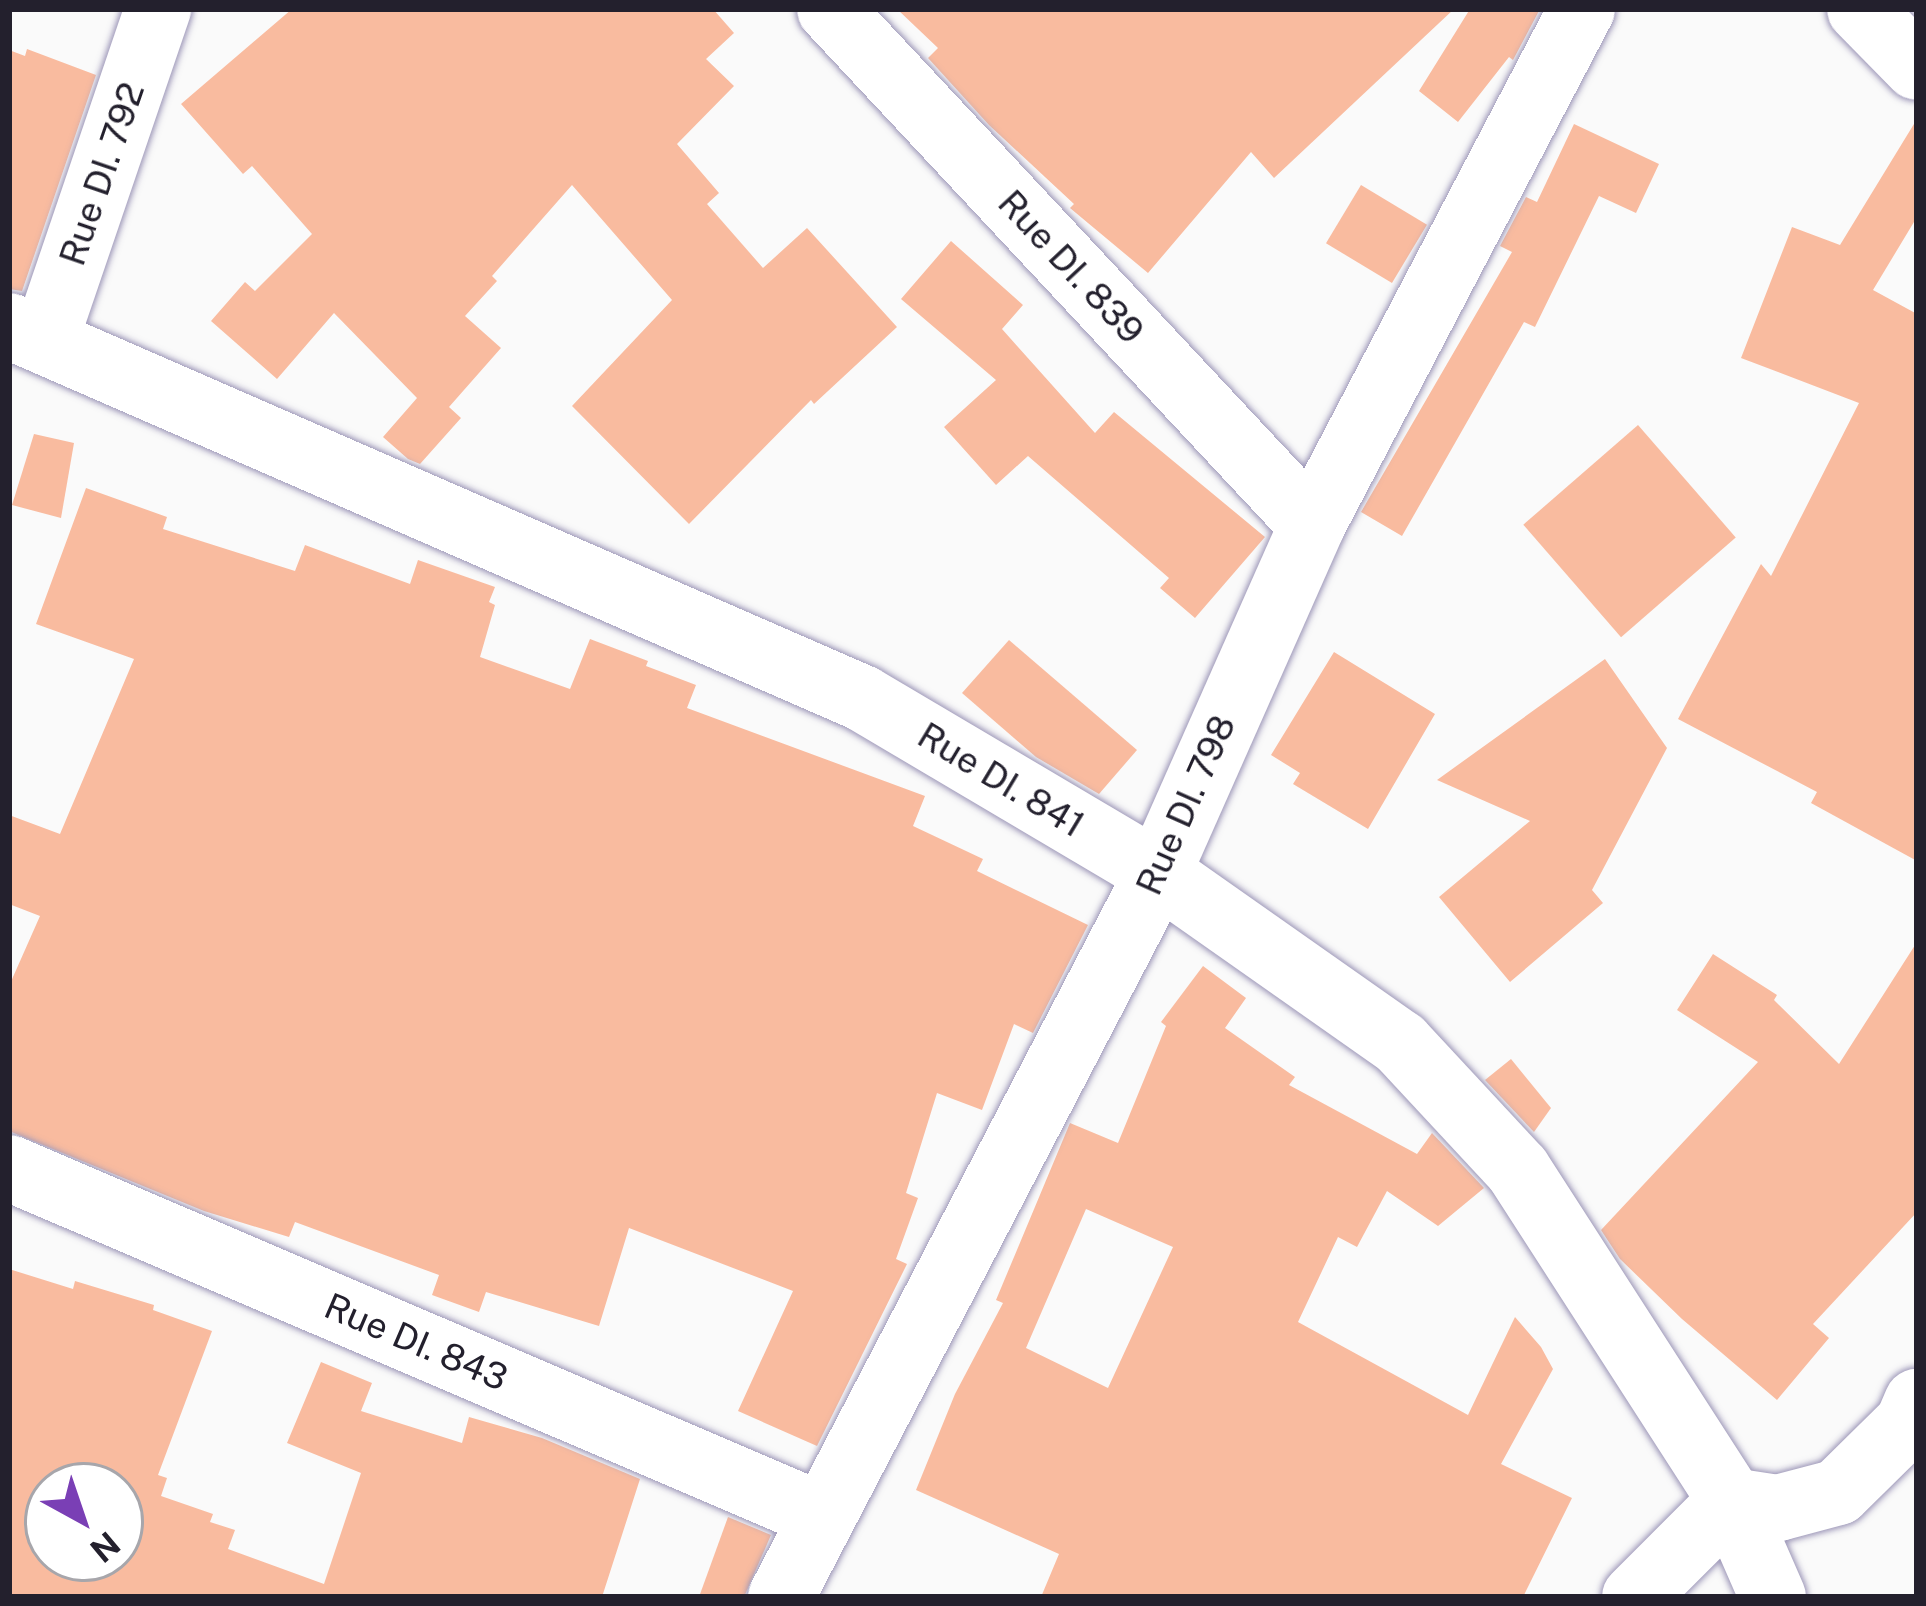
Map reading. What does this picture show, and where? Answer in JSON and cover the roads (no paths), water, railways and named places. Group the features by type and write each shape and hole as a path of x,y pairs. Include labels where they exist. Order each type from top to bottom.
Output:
{"street":[{"name":"Rue DI. 792","path":"27,332 158,9"},
{"name":"Rue DI. 839","path":"830,9 1312,525"},
{"name":"Rue DI. 798","path":"781,1597 1158,873 1312,525 1582,9"},
{"path":"1860,9 1917,67"},
{"name":"Rue DI. 841","path":"27,332 862,698 1158,873 1400,1043 1518,1170 1755,1504 1773,1597"},
{"name":"Rue DI. 843","path":"9,1168 822,1516"},
{"path":"1635,1597 1755,1504 1838,1492 1907,1423 1917,1402"}]}
